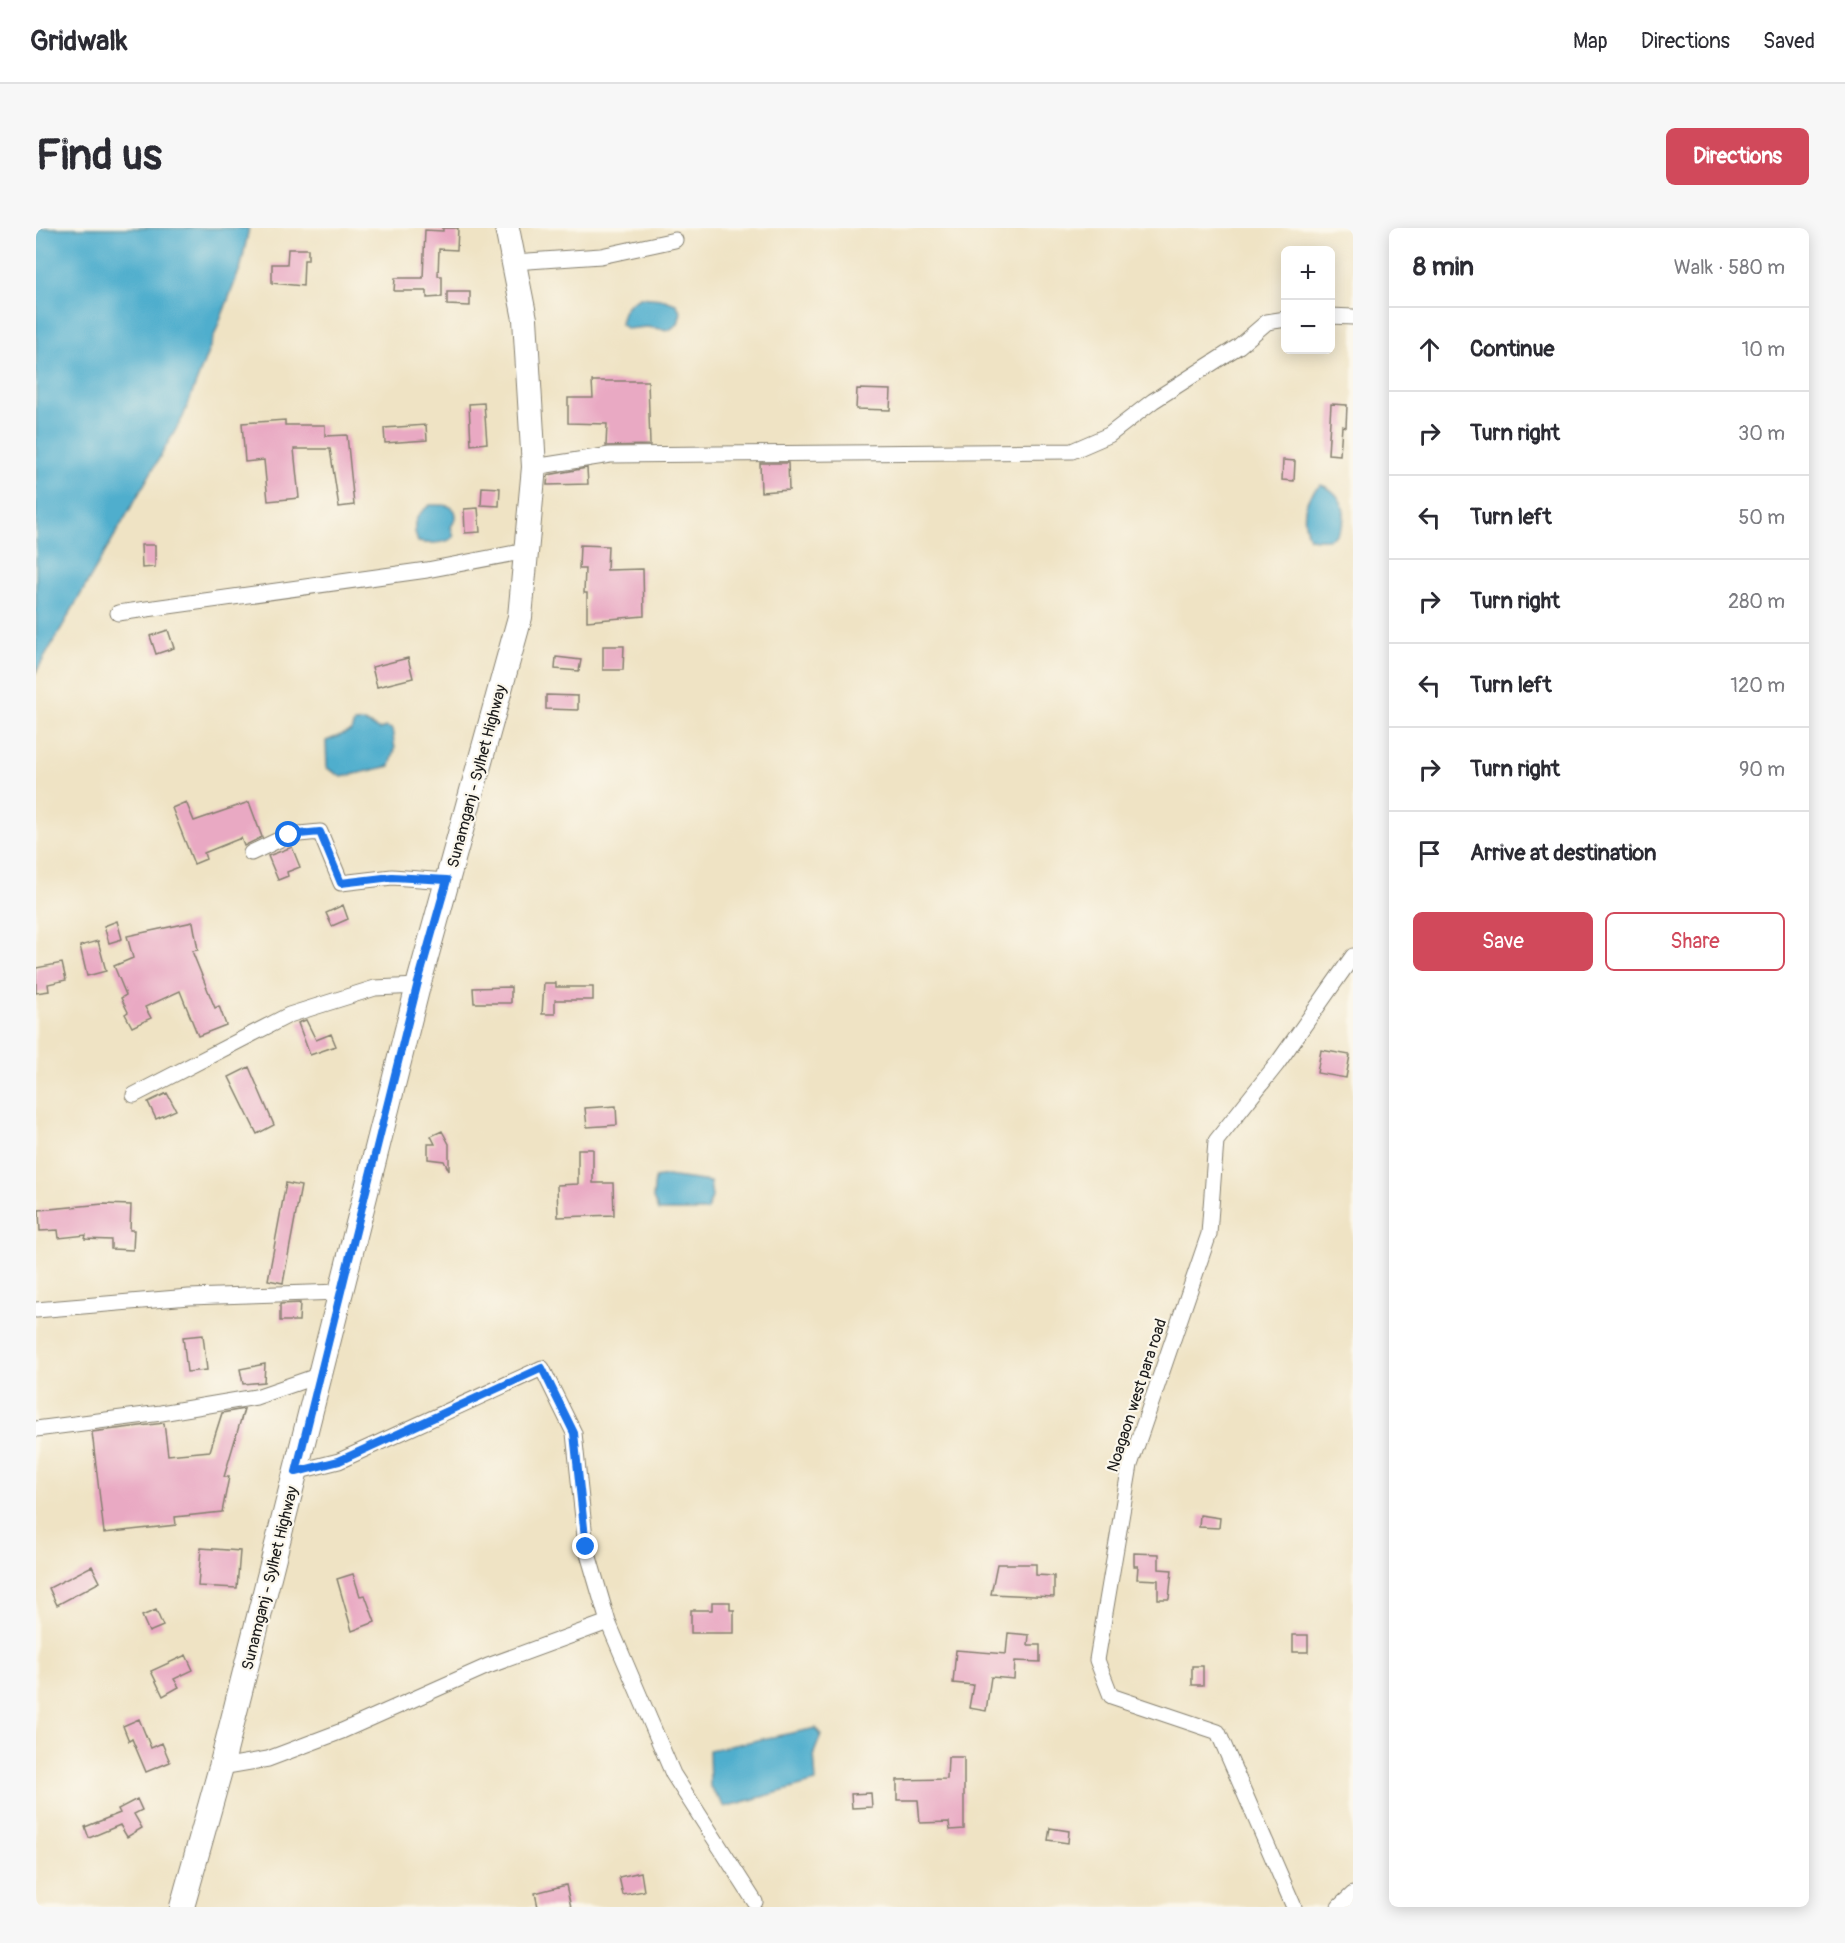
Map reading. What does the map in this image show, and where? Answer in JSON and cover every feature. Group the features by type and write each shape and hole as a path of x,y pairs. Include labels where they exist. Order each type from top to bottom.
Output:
{"main road":[{"name":"Sunamganj - Sylhet Highway","path":"182,1907 296,1472 417,986 520,617 534,467 525,319 507,228"}],"street":[{"path":"514,262 601,256 675,240"},
{"path":"1335,316 1353,317"},
{"path":"534,467 610,455 1072,450 1109,435 1153,401 1239,346 1267,322 1281,320"},
{"path":"118,613 427,570 526,551"},
{"path":"251,853 289,835 320,832 341,883 392,877 447,880"},
{"name":"Noagaon west para road","path":"1294,1907 1218,1732 1111,1696 1097,1660 1130,1465 1209,1234 1216,1141 1277,1064 1353,956"},
{"path":"134,1095 289,1015 375,988 417,986"},
{"path":"36,1310 211,1295 341,1292"},
{"path":"296,1472 339,1461 542,1368 574,1433 586,1547 608,1622 673,1774 752,1905"},
{"path":"36,1429 161,1413 256,1397 320,1375"},
{"path":"220,1767 268,1759 342,1731 488,1666 608,1622"},
{"path":"1339,1907 1353,1894"}],"water":[{"path":"36,228 249,228 241,266 183,417 36,672"},
{"path":"640,297 662,299 676,304 681,312 678,324 669,330 646,327 627,329 621,324 624,311 628,305"},
{"path":"1321,485 1335,494 1340,501 1343,508 1343,524 1331,538 1309,538 1305,523 1305,508 1310,496"},
{"path":"430,505 448,506 454,510 456,518 451,527 454,537 441,542 418,542 415,530 416,521 421,512"},
{"path":"364,722 380,730 385,727 392,729 395,749 390,766 342,777 327,768 326,741 351,731 354,723"},
{"path":"667,1176 710,1182 712,1197 707,1211 658,1211 653,1198 655,1178"},
{"path":"816,1728 821,1735 814,1753 816,1782 725,1807 710,1787 709,1750"}],"building":[{"path":"443,228 458,228 457,250 439,249 438,276 442,276 442,297 427,298 427,291 394,291 395,278 423,278 425,230 443,231"},
{"path":"288,249 308,249 308,260 304,260 303,286 272,283 272,264 287,264"},
{"path":"447,292 470,292 470,306 447,305"},
{"path":"592,381 648,381 650,445 606,446 607,424 568,423 568,398 593,398"},
{"path":"857,389 891,390 890,410 856,409"},
{"path":"484,403 487,443 471,445 469,404"},
{"path":"1331,404 1347,405 1346,427 1342,426 1340,455 1328,454"},
{"path":"285,420 285,425 325,425 325,436 347,435 354,505 339,507 330,449 294,449 299,498 268,501 264,460 245,462 242,423"},
{"path":"426,425 427,440 385,443 384,428"},
{"path":"1283,460 1295,461 1294,481 1282,480"},
{"path":"760,463 788,463 789,490 761,492"},
{"path":"587,468 588,484 547,485 548,475"},
{"path":"482,487 500,488 499,506 481,505"},
{"path":"478,508 480,532 465,533 464,509"},
{"path":"141,545 155,545 155,567 142,568"},
{"path":"580,545 608,546 607,570 643,569 644,616 587,621 587,593 584,593 585,569 579,569"},
{"path":"168,630 174,648 156,654 150,636"},
{"path":"603,646 624,646 623,670 603,670"},
{"path":"556,657 581,660 579,671 555,669"},
{"path":"408,658 413,678 377,687 372,667"},
{"path":"546,695 578,696 578,710 546,709"},
{"path":"186,802 194,821 249,802 262,837 244,846 241,838 204,853 206,859 194,864 172,808"},
{"path":"292,847 300,867 287,872 288,876 278,880 268,856"},
{"path":"343,905 348,919 332,926 326,913"},
{"path":"117,921 122,939 109,943 104,926"},
{"path":"193,922 198,950 192,951 215,1008 219,1006 226,1025 198,1036 180,991 145,1007 151,1018 132,1027 125,1014 128,1012 121,998 126,995 114,966 133,958 127,936"},
{"path":"98,941 106,971 87,976 80,946"},
{"path":"62,963 66,980 48,984 49,991 36,993 36,968"},
{"path":"544,983 556,983 556,987 593,987 593,1000 555,1000 555,1014 542,1014"},
{"path":"511,987 511,1003 474,1003 473,988"},
{"path":"306,1020 316,1040 331,1034 336,1046 310,1055 298,1023"},
{"path":"1321,1050 1350,1055 1346,1078 1317,1073"},
{"path":"249,1067 274,1125 257,1134 229,1077"},
{"path":"167,1093 176,1110 156,1119 148,1102"},
{"path":"616,1106 617,1125 587,1127 585,1108"},
{"path":"442,1131 449,1144 449,1171 444,1161 428,1159 428,1144 435,1144 431,1136"},
{"path":"578,1149 593,1149 593,1183 613,1183 614,1215 558,1217 557,1185 578,1184"},
{"path":"286,1183 301,1186 283,1283 268,1280"},
{"path":"103,1204 131,1205 130,1230 134,1230 133,1250 111,1249 111,1240 85,1239 86,1235 59,1238 58,1230 40,1231 39,1210"},
{"path":"300,1303 299,1321 280,1321 280,1304"},
{"path":"203,1335 207,1370 187,1372 183,1337"},
{"path":"265,1364 264,1382 243,1384 240,1369"},
{"path":"244,1409 224,1477 229,1477 222,1512 175,1517 176,1525 104,1533 92,1432 164,1423 168,1455 210,1451 222,1413"},
{"path":"1200,1515 1220,1518 1219,1528 1199,1527"},
{"path":"201,1548 240,1551 237,1588 198,1586"},
{"path":"1134,1553 1159,1554 1159,1569 1172,1570 1169,1599 1158,1599 1158,1580 1137,1579 1138,1566 1134,1566"},
{"path":"997,1564 1036,1564 1036,1575 1054,1576 1054,1597 991,1594"},
{"path":"92,1566 100,1582 57,1605 49,1588"},
{"path":"353,1574 360,1596 365,1595 375,1622 352,1631 337,1579"},
{"path":"712,1602 730,1602 730,1610 734,1610 734,1633 691,1633 691,1610 712,1610"},
{"path":"156,1610 163,1626 149,1632 142,1616"},
{"path":"1008,1633 1029,1635 1028,1645 1040,1645 1040,1662 1015,1661 1014,1679 991,1677 986,1711 969,1708 973,1685 953,1683 956,1650 1006,1654"},
{"path":"1293,1635 1308,1635 1308,1652 1293,1652"},
{"path":"186,1655 193,1670 174,1679 179,1687 163,1696 151,1671"},
{"path":"1192,1666 1203,1666 1203,1685 1192,1685"},
{"path":"139,1719 151,1748 162,1743 170,1762 146,1772 132,1739 129,1741 123,1726"},
{"path":"948,1757 964,1757 964,1829 950,1830 949,1822 920,1823 918,1800 897,1800 897,1780 947,1779"},
{"path":"871,1793 872,1807 852,1808 851,1794"},
{"path":"137,1799 142,1810 134,1814 142,1828 127,1837 120,1825 89,1838 85,1827 120,1813 118,1809"},
{"path":"1050,1828 1069,1831 1068,1843 1048,1840"},
{"path":"641,1872 644,1891 623,1895 619,1877"},
{"path":"566,1885 571,1907 538,1907 535,1893"}],"route":[{"path":"289,835 320,832 341,883 392,877 447,880 417,986 296,1472 339,1461 542,1368 574,1433 586,1547"}]}
